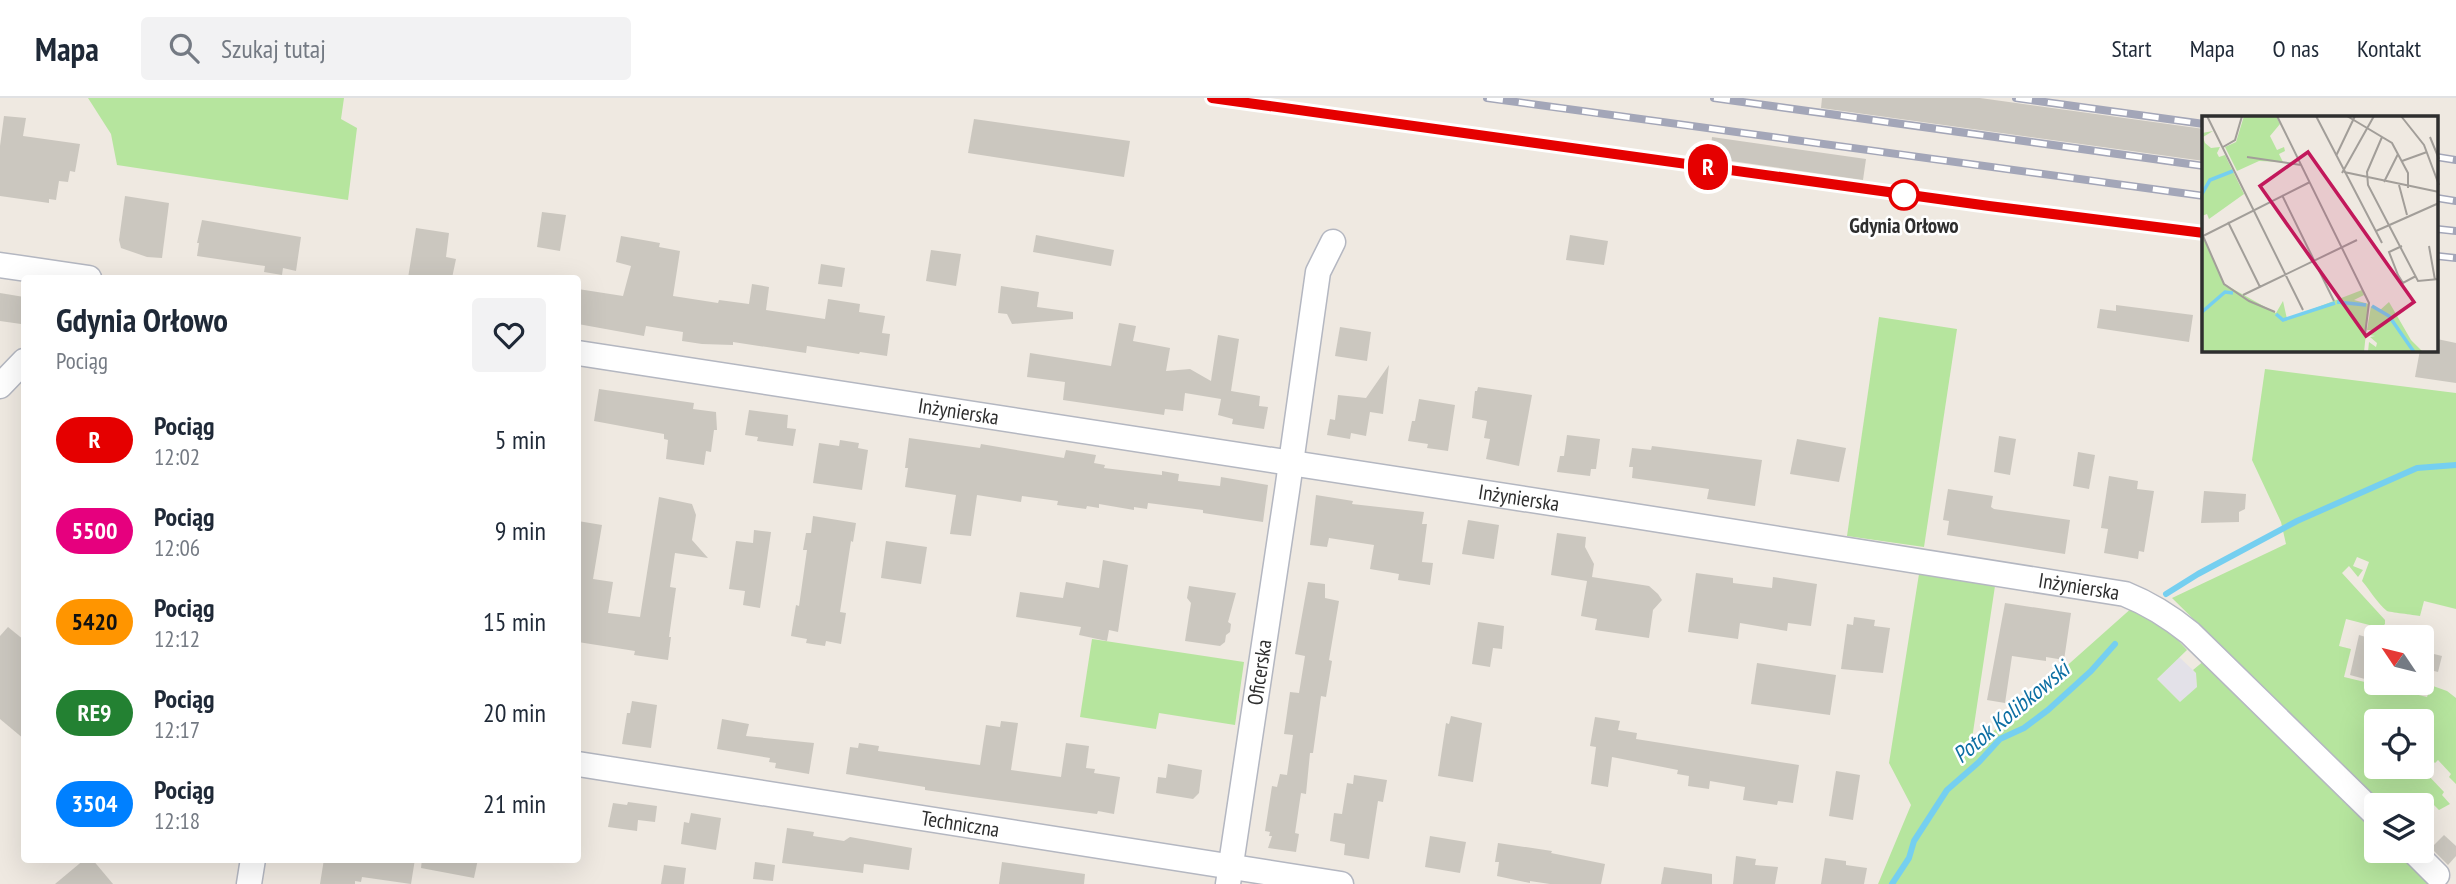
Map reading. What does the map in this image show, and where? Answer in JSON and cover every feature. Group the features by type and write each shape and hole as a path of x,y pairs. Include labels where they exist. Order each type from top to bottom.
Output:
{"street":[{"name":"Oficerska","path":"1230,876 1318,272 1333,242"},
{"path":"0,265 68,275"},
{"name":"Inżynierska","path":"581,353 2125,594 2157,608 2190,633 2364,804"},
{"path":"0,386 21,364"},
{"name":"Techniczna","path":"581,765 1230,876 1341,884"},
{"path":"249,884 252,863"},
{"path":"2425,863 2437,875"}],"shaded area":[{"path":"2179,657 2196,673 2197,687 2181,703 2157,679"}],"green space":[{"path":"88,98 344,98 341,119 357,128 348,200 117,165 111,134"},
{"path":"1879,317 1957,329 1924,547 1847,536"},
{"path":"2265,369 2456,393 2456,609 2424,601 2420,616 2387,611 2362,581 2369,562 2357,557 2353,566 2363,570 2358,577 2349,566 2342,573 2385,620 2385,624 2369,625 2346,619 2339,646 2351,649 2344,677 2364,682 2364,695 2427,697 2434,695 2434,686 2456,698 2456,784 2438,760 2434,762 2434,709 2364,709 2364,779 2432,779 2444,792 2442,795 2450,804 2439,810 2434,805 2434,793 2370,793 2172,598 2286,544 2281,522 2252,460"},
{"path":"1919,574 1995,586 1970,752 2134,606 2162,623 2187,650 2157,679 2180,702 2197,687 2196,673 2193,670 2205,660 2364,816 2364,863 2411,863 2431,884 1878,884 1911,805 1889,763"},
{"path":"1092,639 1244,662 1235,725 1159,713 1156,729 1080,717"}],"building":[{"path":"1822,98 1980,98 2202,129 2202,161 1821,108"},
{"path":"4,116 26,118 23,136 80,144 75,172 70,171 68,182 59,181 56,200 49,199 49,203 0,196 0,146"},
{"path":"974,119 1130,141 1124,177 968,153"},
{"path":"1712,137 1866,159 1863,180 1710,158"},
{"path":"125,196 169,203 162,258 147,257 121,248 119,240"},
{"path":"542,212 566,215 560,251 537,247"},
{"path":"202,220 301,237 296,271 283,268 282,275 264,272 265,266 197,256"},
{"path":"416,228 449,233 446,257 456,259 453,275 408,275"},
{"path":"1036,235 1114,250 1111,266 1033,252"},
{"path":"1570,235 1608,241 1604,265 1566,260"},
{"path":"621,236 660,243 659,247 680,251 673,296 718,303 719,300 749,304 752,284 769,287 766,310 825,319 828,299 860,304 859,312 885,316 882,333 890,334 887,356 807,346 806,353 733,342 733,345 702,344 682,341 683,332 646,326 644,336 581,325 581,289 623,296 631,266 616,262"},
{"path":"931,250 961,254 956,286 926,281"},
{"path":"821,264 845,268 842,287 818,284"},
{"path":"1001,286 1039,292 1037,307 1073,312 1073,319 1012,324 1007,314 998,313"},
{"path":"0,293 21,296 21,324 0,321"},
{"path":"2116,305 2193,315 2189,342 2097,328 2100,309 2116,311"},
{"path":"1119,323 1136,326 1133,341 1170,348 1166,371 1190,369 1211,381 1218,335 1239,339 1231,391 1260,396 1259,406 1268,407 1264,429 1232,424 1233,419 1218,415 1221,399 1185,393 1183,411 1165,409 1164,415 1063,400 1065,382 1027,377 1030,353 1111,366"},
{"path":"1340,327 1371,332 1367,361 1335,356"},
{"path":"2438,339 2456,343 2456,383 2415,377 2420,352 2438,352"},
{"path":"1389,365 1383,414 1370,412 1366,436 1351,433 1350,439 1327,435 1330,419 1335,420 1338,395 1366,398"},
{"path":"1478,387 1532,395 1519,466 1486,459 1490,439 1484,438 1487,421 1472,418 1475,391"},
{"path":"599,389 694,403 693,409 716,412 717,430 714,430 711,452 706,451 704,465 666,459 668,440 664,439 664,434 594,421"},
{"path":"1419,399 1455,405 1448,451 1427,448 1428,444 1408,441"},
{"path":"749,410 788,415 787,428 796,429 793,446 757,441 758,437 745,435"},
{"path":"1567,435 1600,439 1596,469 1591,469 1590,476 1557,472 1560,456 1564,456"},
{"path":"1999,436 2016,439 2010,475 1994,472"},
{"path":"909,438 980,448 981,444 1064,458 1066,450 1096,455 1094,463 1105,465 1104,468 1162,475 1162,471 1179,474 1178,481 1220,486 1221,477 1268,485 1263,522 1148,503 1147,509 1134,507 1134,510 1099,504 1099,508 1087,506 1086,509 1057,505 1058,501 1022,496 1021,502 977,495 971,536 950,534 956,495 905,487"},
{"path":"1797,439 1846,448 1839,482 1790,474"},
{"path":"840,440 859,443 858,448 868,450 862,490 813,483 819,443 839,446"},
{"path":"1652,446 1762,460 1755,506 1707,499 1709,489 1632,478 1633,467 1629,467 1632,448 1651,450"},
{"path":"2078,452 2095,455 2089,489 2073,486"},
{"path":"2109,476 2138,481 2137,489 2154,491 2144,552 2139,551 2138,559 2104,553 2108,529 2101,528"},
{"path":"1948,489 1993,496 1991,507 1994,509 2070,520 2065,554 1947,535 1949,521 1943,520"},
{"path":"2204,491 2246,494 2245,509 2239,512 2239,522 2201,523"},
{"path":"1316,495 1353,501 1352,504 1424,512 1422,524 1427,524 1422,562 1433,563 1430,585 1398,580 1399,574 1370,569 1374,545 1329,538 1327,547 1310,545"},
{"path":"659,497 692,504 696,515 692,540 708,558 675,553 670,587 676,588 668,660 634,655 635,651 581,642 581,522 602,525 593,579 613,582 608,613 640,617"},
{"path":"813,516 856,523 840,612 846,613 841,644 826,641 825,646 806,643 807,639 791,636 796,605 799,606 807,550 803,550 806,533 811,533"},
{"path":"1468,520 1499,525 1494,559 1462,554"},
{"path":"754,530 771,532 760,608 743,605 745,591 729,589 736,541 753,543"},
{"path":"1557,533 1586,537 1585,547 1594,564 1592,577 1649,586 1658,594 1662,600 1653,610 1649,638 1595,630 1597,619 1581,616 1587,581 1551,575"},
{"path":"886,541 927,547 921,584 881,578"},
{"path":"1103,560 1128,565 1118,632 1109,630 1107,641 1079,635 1081,627 1016,617 1020,592 1063,598 1066,582 1099,588"},
{"path":"1696,573 1733,578 1733,583 1772,588 1773,577 1817,584 1811,626 1788,623 1787,631 1740,623 1738,639 1688,632"},
{"path":"1308,582 1325,584 1325,598 1339,601 1326,697 1321,696 1313,753 1310,753 1306,794 1301,793 1295,833 1299,834 1296,852 1268,848 1272,836 1265,831 1272,786 1277,787 1280,774 1287,775 1293,735 1284,734 1290,692 1299,693 1305,656 1295,654"},
{"path":"1189,586 1236,593 1228,622 1231,624 1230,632 1220,646 1185,641 1191,603 1187,598"},
{"path":"2005,603 2071,613 2064,660 2046,657 2046,661 2012,656 2005,703 1987,700"},
{"path":"1854,617 1875,620 1874,626 1890,628 1883,673 1841,669 1847,624 1853,625"},
{"path":"1478,622 1504,626 1502,649 1493,648 1490,667 1472,664"},
{"path":"8,627 21,638 21,736 0,719 0,636"},
{"path":"2359,635 2364,636 2364,679 2350,675"},
{"path":"2434,654 2442,656 2438,672 2434,671"},
{"path":"1757,663 1836,675 1830,715 1751,704"},
{"path":"632,701 657,705 651,748 622,744 627,713 630,713"},
{"path":"1451,716 1482,723 1473,782 1438,776 1446,723 1449,724"},
{"path":"1595,717 1620,721 1618,730 1637,733 1636,739 1799,765 1793,803 1778,801 1777,805 1743,800 1745,787 1710,781 1709,789 1688,786 1689,776 1677,774 1678,770 1612,757 1608,787 1591,784 1596,747 1590,746"},
{"path":"722,719 749,724 746,736 814,743 809,774 775,768 776,763 769,762 770,758 717,749"},
{"path":"1001,721 1018,723 1011,770 1061,777 1066,743 1089,746 1086,768 1095,769 1094,773 1120,777 1114,814 1098,811 1097,814 925,790 925,787 846,774 850,747 858,748 859,743 879,746 878,751 980,765 986,725 1000,727"},
{"path":"1168,764 1202,770 1199,793 1193,799 1156,793 1158,777 1166,778"},
{"path":"1836,771 1860,775 1853,820 1829,816"},
{"path":"1354,775 1387,780 1383,802 1378,801 1369,859 1344,855 1345,844 1330,841 1334,813 1342,814 1347,783 1353,784"},
{"path":"628,802 657,806 655,822 638,820 637,831 608,827 613,803 627,805"},
{"path":"691,813 721,818 716,850 681,844 684,822 689,823"},
{"path":"787,828 814,832 813,836 844,841 850,837 912,848 909,870 864,864 863,873 782,863"},
{"path":"2444,835 2456,846 2456,856 2448,865 2434,851 2434,845"},
{"path":"1430,836 1466,842 1460,873 1425,867"},
{"path":"1498,843 1552,851 1551,853 1605,864 1601,884 1530,883 1497,876 1499,862 1495,862"},
{"path":"1736,856 1756,859 1755,865 1778,867 1775,884 1733,884"},
{"path":"1825,858 1867,868 1864,884 1821,884"},
{"path":"755,862 775,865 773,881 753,879"},
{"path":"1002,862 1085,874 1084,884 999,884"},
{"path":"80,863 95,863 113,884 55,884"},
{"path":"323,863 414,863 411,884 362,877 361,882 355,881 355,884 320,884"},
{"path":"422,863 477,863 474,878 421,868"},
{"path":"664,865 686,868 684,884 661,884"},
{"path":"1664,867 1712,874 1712,884 1661,884"}],"waterway":[{"name":"Potok Kolibkowski","path":"2166,594 2297,521 2417,468 2456,465"},
{"name":"Potok Kolibkowski","path":"1892,884 1909,858 1914,841 1947,790 2000,739 2024,728 2048,710 2091,671 2115,644"}],"railway":[{"path":"1213,98 1989,206 2202,233"},
{"path":"1487,98 2202,196"},
{"path":"1714,98 2202,166"},
{"path":"2016,98 2202,124"},
{"path":"2438,157 2456,160"},
{"path":"2438,198 2456,201"},
{"path":"2438,229 2456,231"},
{"path":"2438,256 2456,258"}],"train":[{"name":"R","path":"1212,98 1989,206 2202,233"}],"place":[{"name":"Gdynia Orłowo","path":"1904,195"}]}
